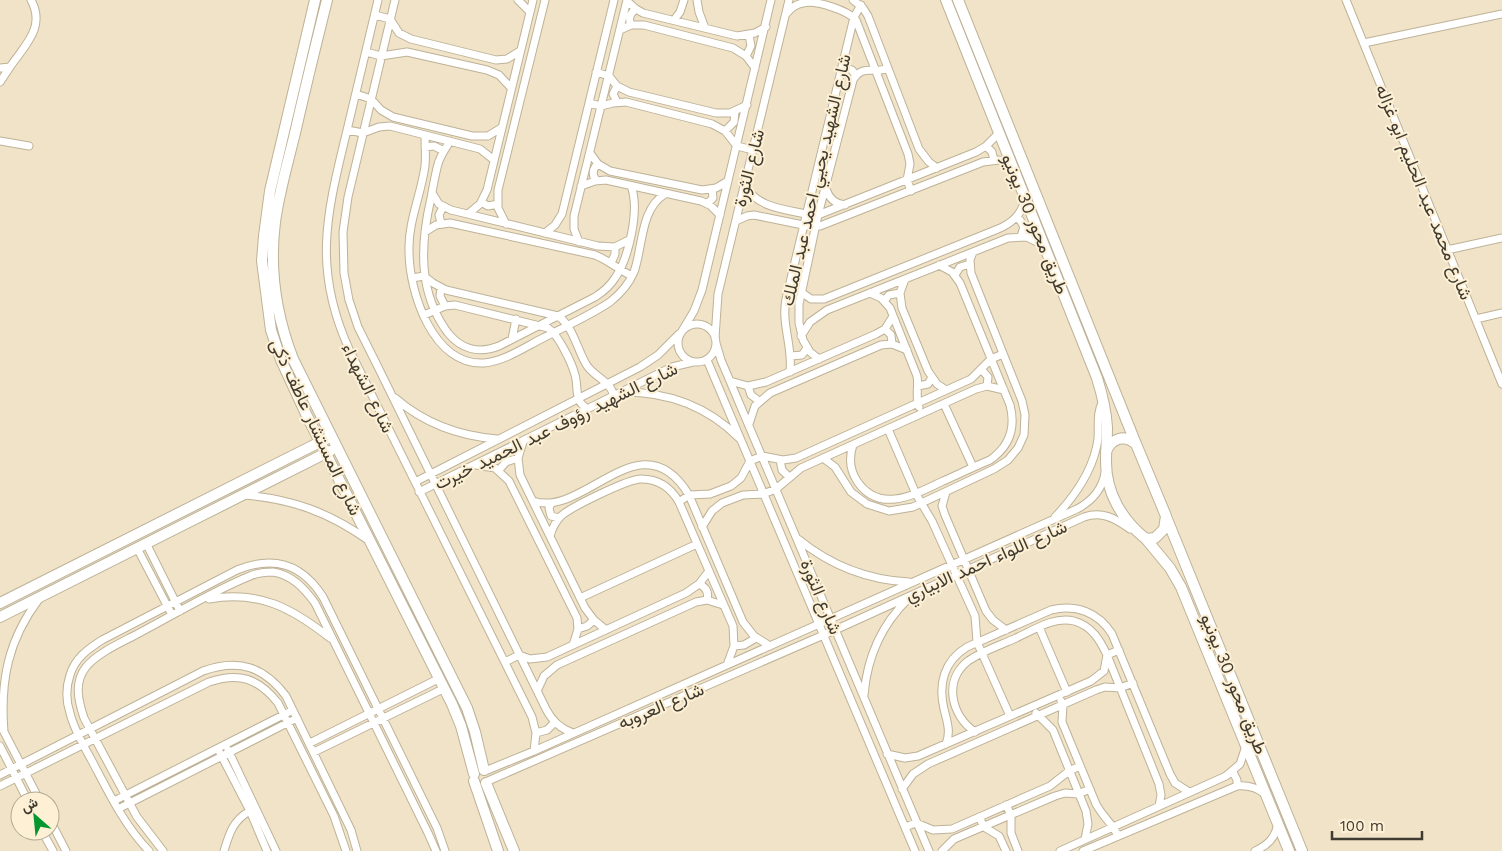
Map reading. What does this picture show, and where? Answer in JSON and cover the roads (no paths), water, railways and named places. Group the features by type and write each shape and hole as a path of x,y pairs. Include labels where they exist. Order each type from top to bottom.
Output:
{"street":[{"path":"0,82 33,33 36,25 37,16 30,0"},
{"name":"شارع المستشار عاطف ذكى","path":"315,0 270,191 262,261 271,330 281,360 306,414 445,688 461,726 474,778 498,851"},
{"name":"شارع المستشار عاطف ذكى","path":"327,0 280,194 275,222 273,250 275,292 284,333 294,359 466,708 475,732 485,770"},
{"name":"شارع الشهداء","path":"378,0 326,226 326,260 330,294 346,344 532,717 536,733 534,751"},
{"name":"شارع الشهداء","path":"395,0 344,214 342,246 349,300 358,327 548,714 563,729 573,733"},
{"path":"518,0 530,12"},
{"path":"468,214 481,202 487,190 533,0"},
{"path":"506,224 500,214 498,190 545,0"},
{"path":"545,233 560,218 614,0"},
{"path":"627,0 636,9 737,36 749,35 766,27"},
{"path":"579,242 575,234 574,220 627,0"},
{"path":"674,20 680,12 684,0"},
{"path":"697,0 705,28"},
{"name":"شارع الثورة","path":"680,333 700,297 771,0"},
{"name":"شارع الثورة","path":"789,0 718,294 716,340 730,381 929,851"},
{"path":"853,0 861,5 868,16 917,144 918,160 907,180 911,191"},
{"name":"طريق محور 30 يونيو","path":"946,0 1097,378 1104,401 1107,427 1106,470 1109,486 1117,507 1170,568 1181,587 1289,851"},
{"name":"طريق محور 30 يونيو","path":"958,0 1302,851"},
{"name":"شارع محمد عبد الحليم ابو غزاله","path":"1346,0 1502,384"},
{"path":"786,14 805,1 845,11 854,17 859,25 907,149 918,160 937,168"},
{"name":"شارع الشهيد يحيي احمد عبد الملك","path":"790,372 791,356 784,323 785,308 854,17 861,5"},
{"path":"631,25 630,18 636,9"},
{"path":"1364,44 1502,14"},
{"path":"375,15 390,19 399,33 410,39 490,59 507,59 520,50"},
{"path":"620,30 631,25 644,25 733,48 746,56 755,68"},
{"path":"307,33 318,36"},
{"path":"746,56 751,46 749,35"},
{"path":"366,52 381,56 407,52 487,70 499,75 511,88"},
{"path":"0,68 10,66"},
{"path":"842,67 849,68 856,76"},
{"name":"شارع الشهيد يحيي احمد عبد الملك","path":"819,359 807,348 801,336 798,317 801,292 818,215 856,76 865,70 876,71 888,68"},
{"path":"596,72 609,76 617,86 629,92 716,113 734,112 747,105"},
{"path":"617,86 613,94 617,102"},
{"path":"356,94 371,99 381,110 393,117 472,136 483,137 493,134 502,128"},
{"path":"589,102 601,106 626,102 712,124 725,131 737,146 753,150"},
{"path":"725,131 734,122 734,112"},
{"path":"347,130 363,133 384,126 480,150 494,160"},
{"path":"744,185 752,196 762,203 806,214 818,215 976,152 986,146 999,133"},
{"path":"425,135 425,167 410,229 409,251 412,278 416,296 435,336 448,350 465,360 474,362 493,361 504,357 610,302 623,290 632,276 649,212 653,205 665,194"},
{"path":"480,150 484,144 483,137"},
{"path":"0,141 29,146"},
{"path":"450,141 438,165 432,193 423,248 424,276 435,310 442,324 455,340 468,348 491,349 602,292 615,279 624,263 635,205 631,186"},
{"path":"425,147 437,146 444,151"},
{"path":"986,146 992,152 994,160"},
{"path":"590,153 598,164 610,171 698,190 712,189 728,181"},
{"path":"736,220 754,215 816,227 832,223 983,162 994,160 1004,162 1013,167"},
{"path":"596,180 593,170 598,164"},
{"path":"581,186 596,180 606,180 706,204 720,215"},
{"path":"826,188 828,196 834,201 845,205"},
{"path":"706,204 713,198 712,189"},
{"path":"432,193 436,201 443,207 579,242 604,247 615,247 629,240"},
{"path":"801,292 807,298 815,300 824,299 998,230 1016,218 1026,200"},
{"path":"481,202 488,206 498,204"},
{"path":"441,223 439,215 443,207"},
{"path":"560,218 567,221 574,220"},
{"path":"1016,218 1023,225 1024,229 1021,236"},
{"path":"425,232 441,223 450,223 595,255 632,276"},
{"path":"632,224 645,227"},
{"path":"801,336 810,322 823,312 1008,238 1021,236 1033,239 1044,245"},
{"path":"1447,250 1502,238"},
{"path":"611,264 615,247"},
{"path":"823,458 835,467 851,492 867,504 881,509 897,511 921,504 964,484 1001,465 1014,455 1024,435 1026,422 1024,408 971,273 970,264 973,252"},
{"path":"955,275 960,267 970,264"},
{"path":"853,444 850,460 852,470 859,484 867,492 877,497 888,499 916,494 959,474 995,456 1007,443 1011,432 1012,418 1007,397 960,283 955,275 940,265"},
{"path":"412,278 424,276"},
{"path":"424,276 432,284 441,288 558,316 567,326 589,368 607,383 614,396"},
{"path":"905,279 900,293 902,308 926,367 932,378 946,390"},
{"path":"441,288 440,296 445,306"},
{"path":"870,292 884,301 893,316 917,376 917,403 922,414"},
{"path":"884,301 889,294 900,293"},
{"path":"815,300 817,307 823,312"},
{"path":"424,315 445,306 455,305 541,325 554,332 575,375 578,398 582,405 588,409"},
{"path":"1476,319 1502,313"},
{"path":"730,381 748,386 760,385 876,334 884,328 893,316"},
{"path":"512,339 516,319"},
{"path":"693,324 702,325 710,330 716,340 714,352 707,360 698,363 685,359 679,352 677,343 680,333 693,324"},
{"path":"884,328 891,335 892,344"},
{"name":"شارع الشهيد رؤوف عبد الحميد خيرت","path":"415,482 652,359 680,333"},
{"path":"748,424 752,412 759,401 770,394 881,345 892,344 907,350"},
{"path":"791,356 802,355 807,348"},
{"path":"679,502 689,496 710,494 731,486 741,478 750,461 762,456 780,460 796,458 971,379 991,359 1003,354"},
{"name":"شارع الثورة","path":"707,360 915,851"},
{"name":"شارع الشهيد رؤوف عبد الحميد خيرت","path":"419,492 672,367 693,362"},
{"path":"982,370 988,377 987,386"},
{"path":"918,386 928,384 932,378"},
{"path":"748,386 751,395 759,401"},
{"path":"702,527 712,510 722,503 743,495 764,494 776,489 801,468 976,390 987,386 1004,390"},
{"path":"622,392 655,394 687,403 716,418 741,440"},
{"path":"1007,397 1018,393"},
{"path":"392,396 420,416 441,426 463,434 498,439"},
{"path":"1052,520 1075,493 1090,467 1098,440 1098,414 1104,401"},
{"path":"944,404 973,467"},
{"path":"306,414 318,408"},
{"path":"888,429 916,494 932,521 975,616 978,642 1010,716"},
{"path":"0,603 331,436"},
{"path":"1106,452 1111,444 1119,439 1128,439 1136,444"},
{"path":"523,442 518,458 520,475 587,612 606,630"},
{"path":"0,617 337,448"},
{"path":"293,455 299,467"},
{"path":"498,470 506,462 518,458"},
{"path":"780,460 782,470 789,477"},
{"path":"334,470 345,465"},
{"path":"476,465 488,466 498,470 509,481 575,613 578,629 573,645"},
{"path":"532,501 550,504 564,501 618,472 636,466 654,467 670,474 682,484 689,496 743,622 756,638 770,646"},
{"name":"شارع اللواء احمد الابياري","path":"830,619 964,560 1088,502 1100,488 1106,470"},
{"path":"959,474 964,484"},
{"path":"550,536 559,518 614,488 635,480 648,480 661,484 679,502 733,626 734,646 727,665"},
{"path":"946,492 943,501 943,511 968,570 986,611 993,620 1006,630"},
{"path":"243,495 281,500 311,508 338,521 370,542"},
{"path":"550,504 549,512 551,516 559,518"},
{"name":"شارع اللواء احمد الابياري","path":"834,630 1089,516 1104,515 1112,517 1142,536"},
{"path":"1142,536 1155,538 1162,533 1166,525 1166,516"},
{"path":"796,537 816,552 848,570 879,579 912,583"},
{"path":"146,543 180,611"},
{"path":"580,598 697,544"},
{"path":"137,548 172,615"},
{"path":"272,572 274,562"},
{"path":"150,851 137,837 118,809 79,735 69,712 67,688 70,674 85,650 102,640 175,601 249,566 274,562 290,566 304,575 323,597 437,828 445,851"},
{"path":"537,691 543,666 573,645 686,593 699,584 709,571"},
{"path":"163,851 146,830 125,795 90,729 80,705 77,689 80,677 95,658 172,615 252,575 272,572 285,575 297,582 315,603 436,851"},
{"path":"699,584 703,585 708,592 707,600"},
{"path":"199,601 240,596 261,599 299,614 332,640"},
{"path":"864,698 868,669 878,641 892,617 911,596"},
{"path":"4,732 2,696 7,660 21,627 42,597"},
{"path":"505,662 519,655 543,666 557,665 691,604 707,600 723,605"},
{"path":"946,744 949,732 941,693 943,678 948,665 956,655 967,647 1051,610 1069,607 1086,610 1108,626 1172,779 1179,787 1189,792"},
{"path":"1043,614 1048,623"},
{"name":"شارع العروبه","path":"485,770 534,751 830,619"},
{"path":"578,629 587,626 594,620"},
{"path":"975,732 958,715 953,702 953,687 962,667 973,658 1048,623 1068,620 1082,624 1098,638 1107,655 1159,784 1161,795 1159,806"},
{"path":"1039,627 1067,692"},
{"name":"شارع العروبه","path":"487,782 834,630"},
{"path":"734,646 744,646 756,638"},
{"path":"1107,655 1119,650"},
{"path":"887,754 899,758 912,758 1092,681 1100,675 1106,666 1107,655"},
{"path":"0,775 204,671 218,666 243,666 265,674 277,684 286,696 351,830 357,851"},
{"path":"0,786 209,682 222,678 236,677 260,685 270,693 278,704 334,816 346,851"},
{"path":"310,743 440,678"},
{"path":"902,789 909,779 923,767 1096,690 1105,687 1120,688 1133,683"},
{"path":"67,688 77,689"},
{"path":"314,752 445,688"},
{"path":"672,689 677,699"},
{"path":"1059,695 1063,705 1062,722 1080,766 1099,809 1114,826 1118,836"},
{"path":"1033,706 1038,716 1053,730 1087,819 1085,839"},
{"path":"114,801 293,710"},
{"path":"118,809 297,718"},
{"path":"536,733 547,730 555,722"},
{"path":"0,724 35,791"},
{"path":"992,724 997,734"},
{"path":"226,744 275,845 276,851"},
{"path":"0,746 23,791"},
{"path":"1060,851 1232,772 1243,758 1246,746"},
{"path":"218,748 250,811 267,851"},
{"path":"498,766 498,772 502,775"},
{"path":"906,828 916,823 933,830 946,830 1050,786 1069,771 1080,766"},
{"path":"487,782 480,785 474,778 478,770 485,770 489,776 487,782 514,851"},
{"path":"1232,772 1236,777 1237,786"},
{"path":"1083,851 1237,786 1256,788 1266,796"},
{"path":"942,851 954,839 1060,794 1078,794 1090,789"},
{"path":"1006,805 1011,815 1012,833 1018,851"},
{"path":"224,851 234,824 243,814 250,811"},
{"path":"979,817 984,827 998,836 1006,851"},
{"path":"1255,851 1272,840 1278,824"},
{"path":"60,839 66,851"}]}
